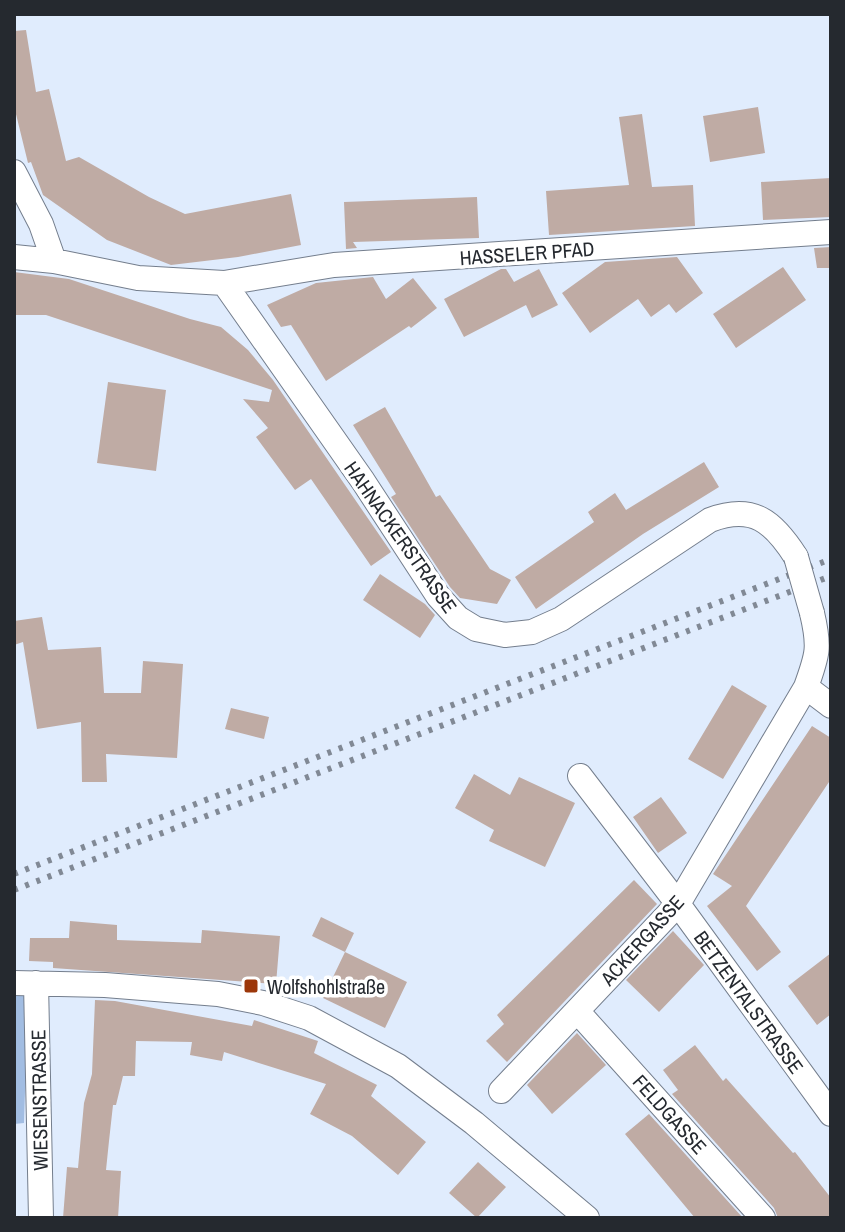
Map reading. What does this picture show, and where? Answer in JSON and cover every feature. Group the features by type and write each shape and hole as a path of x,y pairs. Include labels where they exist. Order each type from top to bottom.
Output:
{"street":[{"path":"14,172 41,224 54,261"},
{"name":"HASSELER PFAD","path":"224,283 334,265 831,232"},
{"path":"14,257 54,261 138,278 224,283"},
{"name":"HAHNACKERSTRASSE","path":"224,283 363,481 438,596 458,618 476,629 505,635 532,632 561,619 710,520 737,512 749,514 765,521 781,534 796,557 817,637 818,655 806,687"},
{"path":"806,687 831,706"},
{"name":"ACKERGASSE","path":"501,1091 678,904 806,687"},
{"name":"BETZENTALSTRASSE","path":"580,776 831,1114"},
{"path":"25,983 105,985 218,994 263,1003 309,1018 351,1038 408,1073 587,1218"},
{"name":"WIESENSTRASSE","path":"25,983 41,1218"},
{"name":"FELDGASSE","path":"577,1011 763,1218"}],"shaded area":[{"path":"14,996 28,996 24,1123 14,1124"}],"building":[{"path":"26,30 36,92 49,89 66,161 79,157 185,214 291,194 301,245 171,265 107,240 43,195 31,162 28,163 14,106 14,31"},
{"path":"758,107 765,153 710,162 703,116"},
{"path":"642,114 652,187 693,185 695,226 549,235 546,191 629,185 619,117"},
{"path":"831,178 831,217 763,220 761,182"},
{"path":"477,197 479,238 353,242 357,248 346,249 344,202"},
{"path":"831,247 831,268 817,268 814,248"},
{"path":"677,257 703,293 676,313 669,304 651,317 638,299 590,333 562,293 605,262"},
{"path":"783,267 806,300 736,348 713,314"},
{"path":"506,269 514,282 539,269 558,305 532,318 526,305 464,337 444,299"},
{"path":"14,272 69,279 221,327 248,350 273,380 391,552 371,566 311,479 295,490 256,437 268,428 243,399 269,402 272,390 46,315 14,315"},
{"path":"373,277 386,299 413,278 437,308 411,328 409,326 326,381 291,325 281,327 267,305 316,283"},
{"path":"108,382 166,390 156,471 97,463"},
{"path":"385,407 436,497 440,495 490,569 511,580 497,604 460,598 391,497 396,494 353,425"},
{"path":"704,462 719,487 643,534 536,609 515,577 594,522 588,512 615,493 626,510"},
{"path":"380,574 425,604 435,615 420,638 363,600"},
{"path":"42,617 48,650 101,647 104,693 141,693 143,661 183,664 177,758 106,754 107,782 82,782 81,722 37,729 23,642 14,645 14,621"},
{"path":"732,685 767,706 723,779 688,759"},
{"path":"231,708 269,717 264,739 225,729"},
{"path":"812,726 831,738 831,779 746,906 781,952 757,971 707,906 732,886 713,874"},
{"path":"474,774 510,795 519,777 575,803 545,867 489,841 494,830 455,808"},
{"path":"661,797 687,833 658,853 633,817"},
{"path":"634,880 657,904 507,1062 486,1041 504,1024 497,1015"},
{"path":"321,917 354,933 345,952 312,936"},
{"path":"70,921 117,925 117,940 201,943 202,930 280,936 276,984 53,968 53,962 29,961 30,938 69,938"},
{"path":"673,931 704,965 659,1012 626,980"},
{"path":"345,952 407,982 385,1028 323,998"},
{"path":"831,953 831,1014 817,1025 788,986"},
{"path":"95,1000 252,1026 254,1020 318,1041 314,1053 377,1085 371,1096 426,1142 398,1175 352,1136 310,1114 326,1084 224,1052 222,1061 190,1055 192,1042 136,1041 135,1076 123,1076 116,1105 113,1105 106,1170 121,1171 118,1218 63,1218 67,1167 78,1168 84,1103 92,1074"},
{"path":"577,1033 606,1065 552,1114 527,1085"},
{"path":"695,1045 723,1081 726,1078 795,1152 831,1198 831,1218 778,1218 774,1208 672,1094 678,1090 663,1070"},
{"path":"649,1114 743,1218 695,1218 625,1134"},
{"path":"478,1162 506,1187 477,1218 449,1193"}],"railway":[{"path":"14,874 831,559"},
{"path":"14,890 831,576"}],"place":[{"name":"Wolfshohlstraße","path":"251,986"}]}
